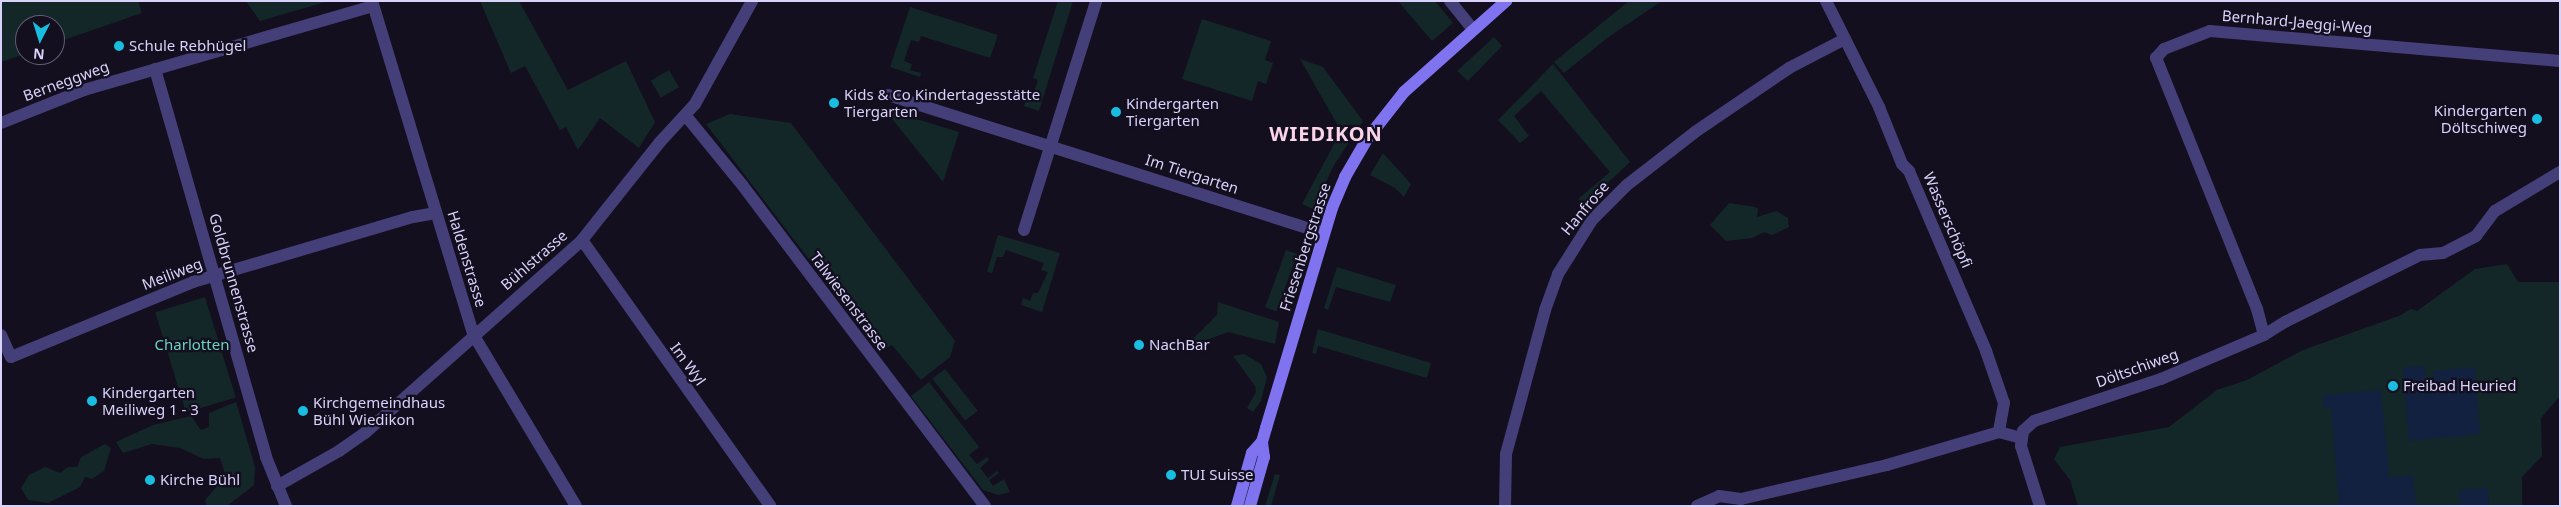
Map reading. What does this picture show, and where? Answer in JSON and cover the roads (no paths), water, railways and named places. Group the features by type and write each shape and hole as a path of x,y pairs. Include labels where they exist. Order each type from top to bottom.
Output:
{"street":[{"name":"Bühlstrasse","path":"277,486 365,433 473,334 582,240 660,142 686,116 752,1"},
{"path":"1024,230 1096,1"},
{"path":"1450,1 1473,29"},
{"name":"Friesenbergstrasse","path":"1250,506 1264,457 1262,442 1337,193 1367,139 1418,76 1506,1"},
{"name":"Wasserschöpfi","path":"1826,1 1879,107 1902,164 1910,171 2002,394 2004,413 1994,434"},
{"name":"Berneggweg","path":"1,123 84,90 372,4"},
{"name":"Haldenstrasse","path":"372,4 473,334 576,506"},
{"name":"Bernhard-Jaeggi-Weg","path":"2264,335 2257,309 2156,58 2164,49 2210,31 2560,61"},
{"name":"Hanfrose","path":"1505,506 1506,454 1551,292 1568,255 1592,220 1627,185 1695,132 1781,74 1845,39"},
{"name":"Goldbrunnenstrasse","path":"155,69 277,486 286,506"},
{"name":"Im Tiergarten","path":"888,95 1324,233"},
{"name":"Talwiesenstrasse","path":"686,116 731,171 985,506"},
{"name":"Döltschiweg","path":"2021,438 2025,428 2034,421 2161,378 2264,335 2285,322 2420,255 2443,253 2476,236 2494,211 2560,172"},
{"name":"Meiliweg","path":"1,335 11,357 215,275 413,217 436,213"},
{"name":"Im Wyl","path":"582,240 770,506"},
{"path":"1697,506 1718,496 1741,499 1877,467 1994,434 2021,438 2040,506"},
{"name":"Friesenbergstrasse","path":"1237,506 1252,453 1262,442"}],"water":[{"path":"2424,366 2426,378 2434,377 2433,371 2475,367 2480,434 2409,441 2403,368"},
{"path":"2381,390 2389,477 2413,475 2416,506 2339,506 2331,407 2324,408 2323,395"},
{"path":"2488,488 2489,506 2460,506 2459,490"}],"place":[{"name":"Schule Rebhügel","path":"119,46"},
{"name":"Kids & Co Kindertagesstätte Tiergarten","path":"834,103"},
{"name":"Kindergarten Tiergarten","path":"1116,112"},
{"name":"Kindergarten Döltschiweg","path":"2537,119"},
{"name":"NachBar","path":"1139,345"},
{"name":"Freibad Heuried","path":"2393,386"},
{"name":"Kindergarten Meiliweg 1 - 3","path":"92,401"},
{"name":"Kirchgemeindhaus Bühl Wiedikon","path":"303,411"},
{"name":"TUI Suisse","path":"1171,475"},
{"name":"Kirche Bühl","path":"150,480"}],"district":[{"name":"WIEDIKON","path":"1326,133"}],"park label":[{"name":"Charlotten","path":"192,345"}]}
